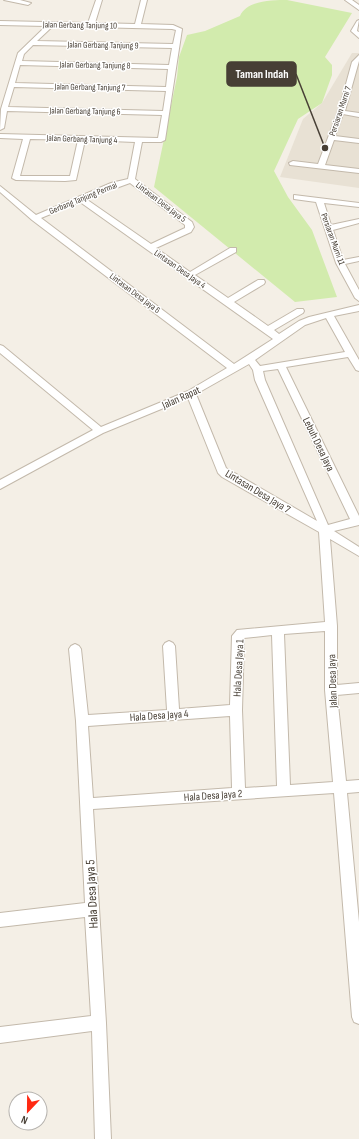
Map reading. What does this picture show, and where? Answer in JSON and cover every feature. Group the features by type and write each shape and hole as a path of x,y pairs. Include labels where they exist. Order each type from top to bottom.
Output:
{"street":[{"path":"7,0 28,3"},
{"path":"91,25 99,0"},
{"path":"138,26 144,0"},
{"path":"348,0 359,8"},
{"path":"359,22 354,31 359,36"},
{"name":"Jalan Gerbang Tanjung 10","path":"0,23 173,27 179,30 176,46"},
{"path":"0,128 20,53 52,24"},
{"name":"Jalan Gerbang Tanjung 9","path":"31,43 176,46"},
{"path":"166,113 176,46"},
{"name":"Persiaran Murni 7","path":"321,166 351,87 358,61"},
{"name":"Jalan Gerbang Tanjung 8","path":"18,63 172,66"},
{"name":"Jalan Gerbang Tanjung 7","path":"11,85 170,89"},
{"name":"Jalan Gerbang Tanjung 6","path":"4,109 166,113"},
{"path":"341,112 359,115"},
{"name":"Jalan Gerbang Tanjung 4","path":"0,136 139,141 160,140 162,139 166,113"},
{"path":"27,137 16,178 65,179 74,177 82,139"},
{"path":"331,138 359,141"},
{"path":"131,180 139,141"},
{"path":"293,163 359,171"},
{"name":"Gerbang Tanjung Permai","path":"35,218 114,185 131,180"},
{"name":"Lintasan Desa Jaya 5","path":"131,180 189,224 190,227 188,230 150,248"},
{"name":"Lintasan Desa Jaya 6","path":"0,188 35,218 234,369"},
{"path":"297,197 359,205"},
{"name":"Lintasan Desa Jaya 4","path":"81,199 280,338"},
{"name":"Persiaran Murni 11","path":"319,200 340,263 359,298"},
{"path":"328,228 359,222"},
{"path":"190,275 233,250"},
{"path":"340,263 359,259"},
{"path":"228,302 261,282"},
{"name":"Jalan Rapat","path":"0,485 100,431 191,393 234,369 302,324 329,315 359,308"},
{"path":"268,330 300,311"},
{"path":"329,315 359,368"},
{"path":"0,348 100,431"},
{"path":"258,369 351,354"},
{"name":"Jalan Desa Jaya","path":"250,359 258,369 260,380 322,520 324,530 331,626 331,690 341,787 354,882 359,1017"},
{"name":"Lebuh Desa Jaya","path":"281,366 358,521"},
{"name":"Lintasan Desa Jaya 7","path":"191,393 222,470 226,474 324,530 359,552"},
{"path":"324,530 358,521"},
{"name":"Hala Desa Jaya 1","path":"239,793 236,710 238,636 241,633 331,626"},
{"path":"278,630 284,791"},
{"path":"169,646 173,714"},
{"name":"Hala Desa Jaya 5","path":"75,649 82,721 92,910 100,1023 104,1139"},
{"path":"331,690 359,688"},
{"name":"Hala Desa Jaya 4","path":"82,721 236,710"},
{"name":"Hala Desa Jaya 2","path":"86,804 359,786"},
{"path":"0,920 92,910"},
{"path":"0,1035 100,1023"}],"shaded area":[{"path":"352,53 359,53 359,188 280,177 303,119 322,103"}],"green space":[{"path":"287,0 352,13 325,57 332,65 332,75 322,103 298,119 274,171 288,197 312,230 337,297 295,302 154,187 177,77 179,57 187,35 205,31 240,16 243,11 254,4 268,1"}],"place":[{"name":"Taman Indah","path":"325,148"}]}
